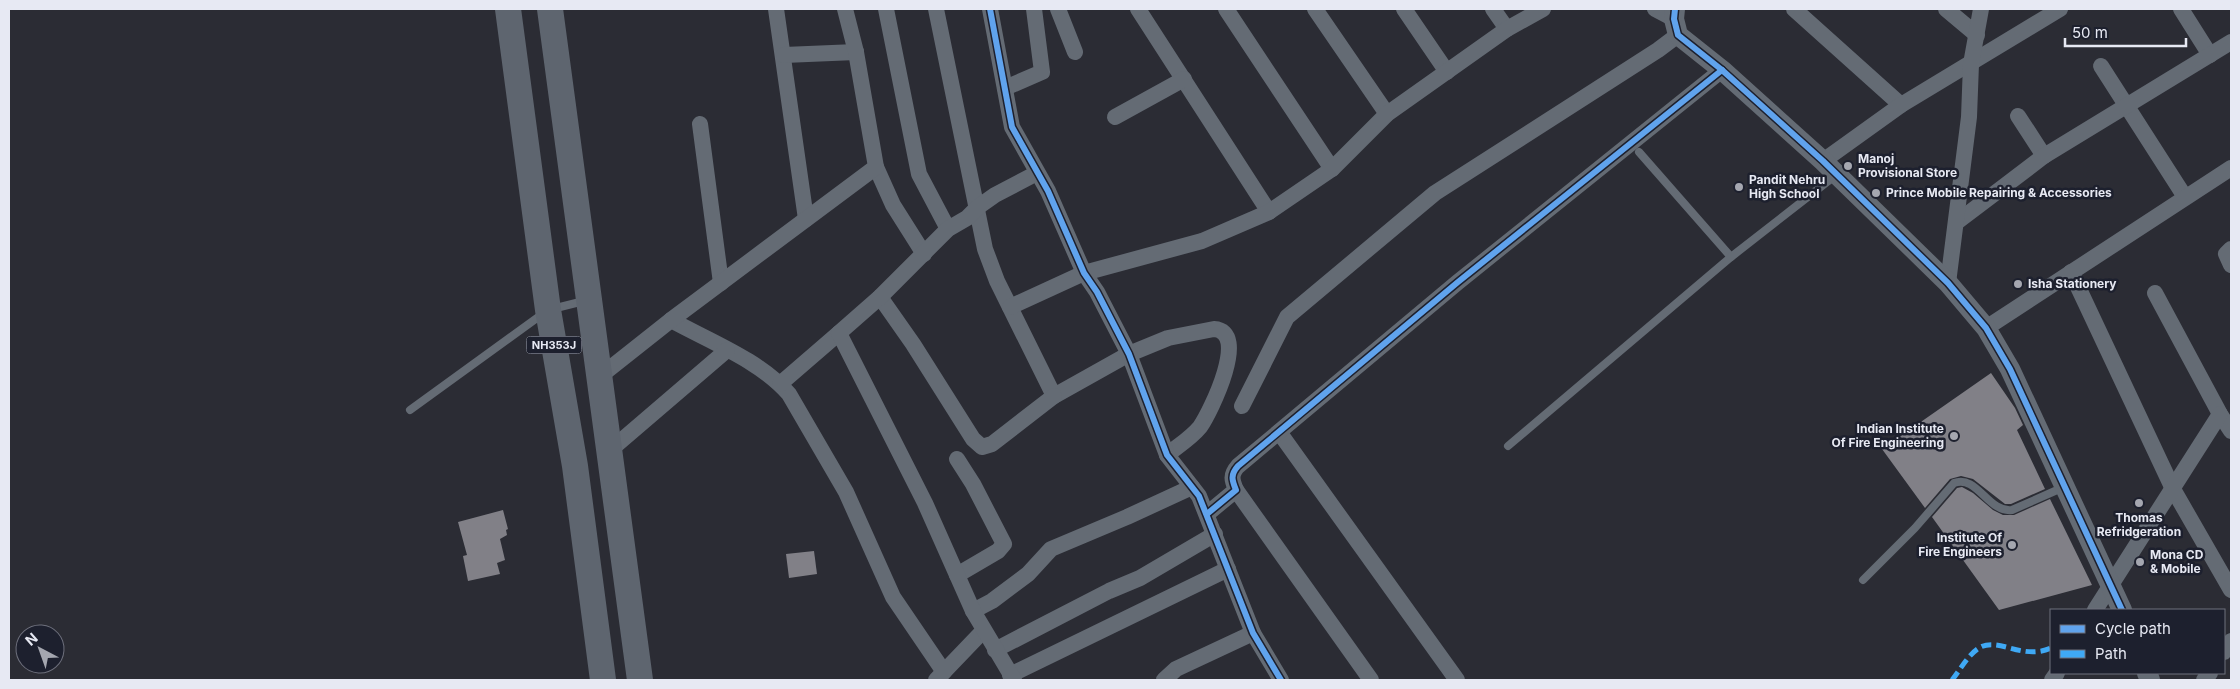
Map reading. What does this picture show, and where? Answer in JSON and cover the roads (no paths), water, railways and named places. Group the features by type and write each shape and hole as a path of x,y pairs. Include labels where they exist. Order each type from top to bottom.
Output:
{"highway":[{"name":"NH353J","path":"508,9 548,310 575,466 603,680"},
{"name":"NH353J","path":"550,9 640,680"}],"street":[{"path":"776,9 806,220"},
{"path":"845,9 856,52 876,167 893,205 924,254"},
{"path":"886,9 919,174 948,229"},
{"path":"936,9 978,207 985,249 997,281 1054,396"},
{"path":"990,9 1012,127 1048,191 1084,273 1097,292 1129,354 1167,454 1192,487 1207,514 1253,633 1281,680"},
{"path":"1005,88 1042,72 1034,9"},
{"path":"1058,9 1075,52"},
{"path":"1138,9 1269,212"},
{"path":"1226,9 1332,169"},
{"path":"1315,9 1387,114"},
{"path":"1404,9 1447,72"},
{"path":"1493,9 1507,29"},
{"path":"1010,307 1084,273 1202,241 1269,212 1332,169 1387,114 1507,29 1543,9"},
{"path":"1655,9 1676,21 1722,70 1830,168 1948,283 1986,328 2010,369 2064,487 2112,583 2122,609"},
{"path":"1794,9 1901,105"},
{"path":"1946,9 1977,35"},
{"path":"1948,283 1969,117 1971,64 1981,9"},
{"path":"1830,168 1901,105 2060,9"},
{"path":"2181,9 2210,55"},
{"path":"1242,406 1287,317 1435,193 1651,55 1676,21"},
{"path":"1957,222 2044,156 2231,42"},
{"path":"784,55 856,52"},
{"path":"2101,66 2185,197"},
{"path":"1371,680 1236,490 1231,479 1233,471 1458,282 1722,70"},
{"path":"1115,117 1184,79"},
{"path":"2018,116 2044,156"},
{"path":"700,124 721,283"},
{"path":"599,377 671,320 876,167"},
{"path":"1986,328 2231,168"},
{"path":"780,384 880,297 948,229 967,218 978,207 995,195 1037,173"},
{"path":"2231,249 2226,254 2231,265"},
{"path":"2071,272 2173,490 2231,590"},
{"path":"2155,293 2231,431"},
{"path":"880,297 913,344 973,439 982,447 992,444 1054,396 1129,354 1168,338 1221,329 1227,335 1230,343 1228,356 1209,412 1193,435 1167,454"},
{"path":"671,320 749,362 780,384 789,394 846,492 893,597 940,676 983,631"},
{"path":"839,333 892,435 983,631 1012,677 1228,569"},
{"path":"608,452 727,350"},
{"path":"2096,609 2220,414"},
{"path":"1279,432 1457,680"},
{"path":"957,459 973,484 1004,544 998,551 957,575"},
{"path":"973,611 992,601 1028,574 1051,549 1127,518 1192,487"},
{"path":"1207,514 1236,490"},
{"path":"995,650 1109,591 1140,578 1215,534"},
{"path":"1164,680 1176,670 1253,633"}],"lane":[{"path":"1639,152 1731,257"},
{"path":"1508,446 1731,257 1830,168"},
{"path":"410,410 548,310 589,300"},
{"path":"1863,580 1915,528 1954,483 1960,480 1968,482 1999,509 2005,511 2012,510 2064,487"}],"place":[{"name":"Manoj Provisional Store","path":"1848,166"},
{"name":"Pandit Nehru High School","path":"1739,187"},
{"name":"Prince Mobile Repairing & Accessories","path":"1876,193"},
{"name":"Isha Stationery","path":"2018,284"},
{"name":"Indian Institute Of Fire Engineering","path":"1954,436"},
{"name":"Thomas Refridgeration","path":"2139,503"},
{"name":"Institute Of Fire Engineers","path":"2012,545"},
{"name":"Mona CD & Mobile","path":"2140,562"}]}
